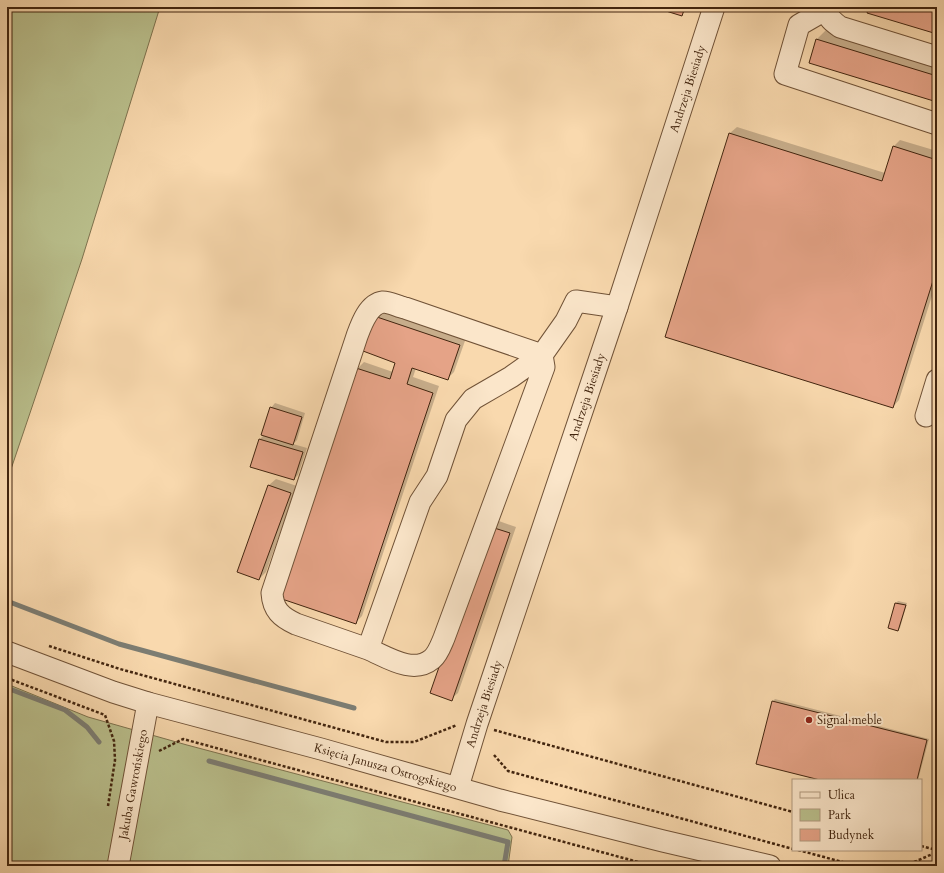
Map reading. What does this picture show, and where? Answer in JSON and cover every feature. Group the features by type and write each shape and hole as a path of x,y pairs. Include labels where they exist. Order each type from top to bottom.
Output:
{"street":[{"name":"Andrzeja Biesiady","path":"458,787 617,307 714,7"},
{"path":"937,57 840,27 832,22 827,16 825,8 799,25 785,74 937,124"},
{"path":"368,649 420,502 437,476 456,420 473,399 511,377 542,355 566,321 576,301 617,307"},
{"path":"383,302 405,308 542,355 544,367 439,650 432,659 421,666 403,664 368,649 296,624 286,619 276,609 272,602 272,592 362,323 373,307 383,302"},
{"path":"926,416 937,380"},
{"name":"Księcia Janusza Ostrogskiego","path":"7,652 112,692 148,703 507,801 663,841 770,866"},
{"name":"Jakuba Gawrońskiego","path":"118,866 148,703"}],"path":[{"path":"45,644 120,669 386,742 414,742 461,724"},
{"path":"7,678 104,715 114,741 115,760 107,813"},
{"path":"499,732 792,812"},
{"path":"158,751 183,739 653,866"},
{"path":"494,755 508,771 792,848"},
{"path":"922,846 937,851"},
{"path":"802,851 857,866"},
{"path":"905,866 937,851"}],"green space":[{"path":"7,7 160,7 82,259 7,481"},
{"path":"7,684 88,717 187,745 508,830 512,837 508,866 7,866"}],"building":[{"path":"653,7 685,7 682,16"},
{"path":"869,7 937,7 937,34 867,13"},
{"path":"816,39 937,76 937,102 809,63"},
{"path":"729,133 882,181 893,146 937,160 937,268 893,408 665,337"},
{"path":"374,316 460,345 448,380 412,368 407,384 433,393 356,624 279,598 356,368 390,379 395,363 363,351"},
{"path":"270,407 302,417 293,445 261,435"},
{"path":"259,439 303,452 294,480 250,467"},
{"path":"268,485 291,493 259,580 237,572"},
{"path":"488,526 510,533 452,701 430,693"},
{"path":"895,603 906,605 898,631 888,628"},
{"name":"Signal meble","path":"772,701 927,740 917,779 816,779 756,764"}],"waterway":[{"path":"7,601 119,644 354,708"},
{"path":"7,688 65,710 87,727 99,742"},
{"path":"209,761 508,842 504,866"}],"place":[{"name":"Signal meble","path":"809,720"}]}
